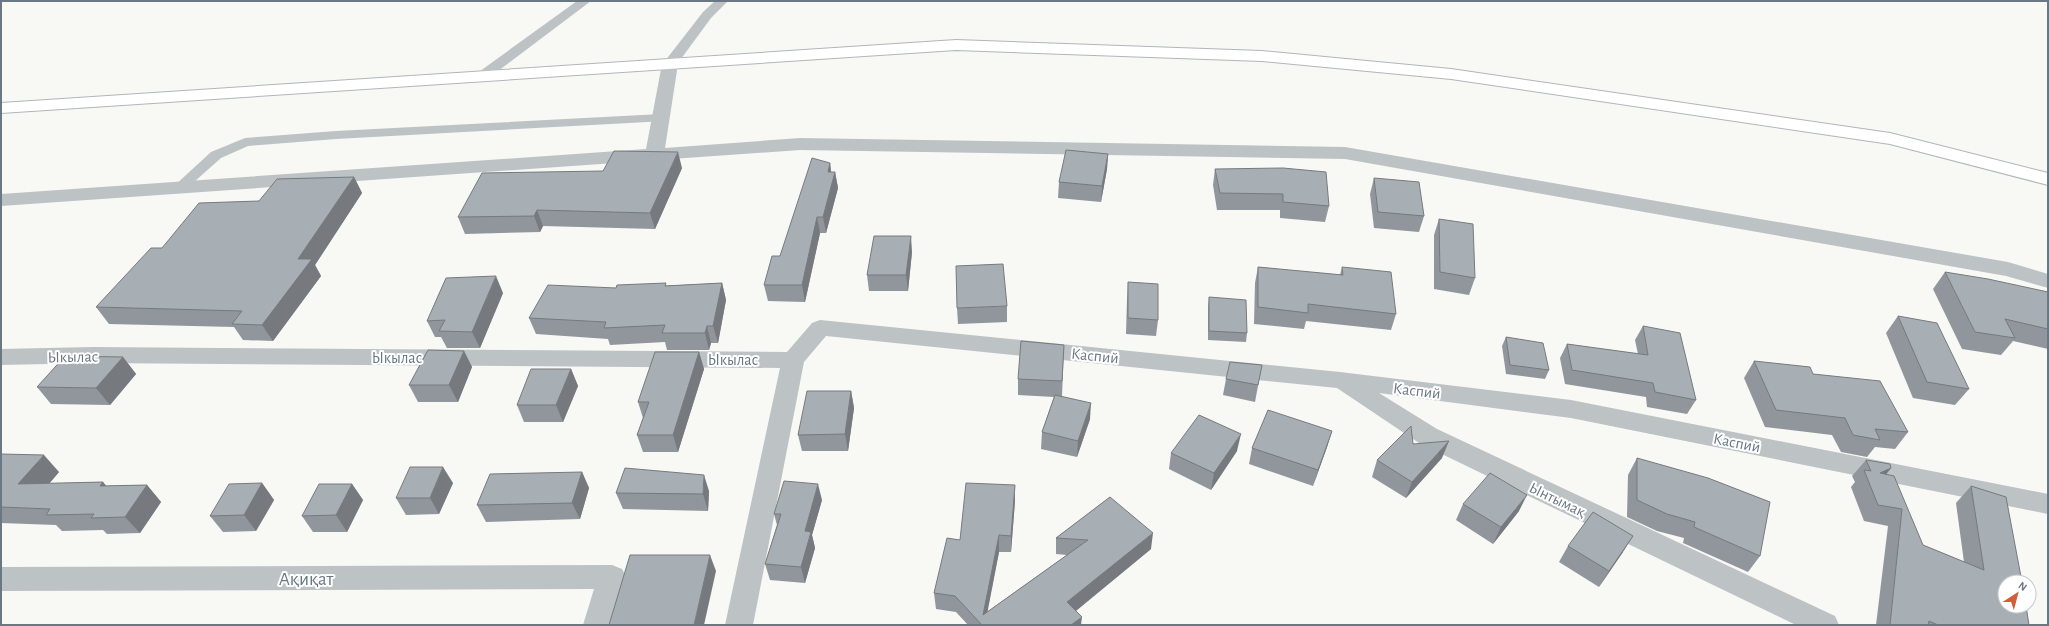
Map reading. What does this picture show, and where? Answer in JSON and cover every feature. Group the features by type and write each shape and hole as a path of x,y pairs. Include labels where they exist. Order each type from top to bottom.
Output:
{"main road":[{"path":"1,108 956,46 1090,49 1262,56 1451,74 1890,139 2048,179"}],"street":[{"path":"655,153 670,64"},
{"path":"1,200 800,144 1345,153 2008,269 2048,280"},
{"name":"Каспий","path":"794,360 820,328 1340,380 1571,409 2048,504"},
{"name":"Ыкылас","path":"1,357 93,355 794,360"},
{"path":"739,625 794,360"},
{"name":"Ынтымақ","path":"1340,380 1428,436 1825,625"},
{"name":"Ақиқат","path":"1,579 612,577 597,625"}],"lane":[{"path":"481,77 585,1"},
{"path":"670,64 706,15 722,1"},
{"path":"180,187 216,155 245,142 336,135 661,118"}],"building":[{"path":"1066,150 1108,154 1102,186 1059,182"},
{"path":"614,151 678,152 650,213 537,210 534,216 458,217 482,173 603,171"},
{"path":"812,158 830,163 828,172 835,172 823,217 817,217 802,285 764,285 772,256 780,256"},
{"path":"1283,168 1326,172 1329,206 1283,202 1283,194 1220,193 1215,169"},
{"path":"354,177 298,259 312,259 262,325 232,324 242,311 96,307 151,248 162,248 199,203 259,201 277,179"},
{"path":"1374,178 1419,182 1424,216 1378,212"},
{"path":"1439,219 1473,224 1475,278 1440,272"},
{"path":"874,236 911,236 906,275 867,275"},
{"path":"1003,264 1007,306 957,308 956,266"},
{"path":"1258,267 1343,275 1342,267 1391,272 1396,314 1308,304 1308,313 1258,307"},
{"path":"1945,272 1988,279 2048,292 2048,329 2005,319 2015,338 1975,332"},
{"path":"496,276 472,332 439,331 445,320 427,321 446,278"},
{"path":"1128,282 1158,284 1158,320 1128,318"},
{"path":"666,283 665,286 722,283 713,326 707,326 705,333 662,333 665,325 604,328 606,322 529,318 548,285 616,288 617,285"},
{"path":"1209,297 1246,300 1247,333 1209,331"},
{"path":"1898,316 1937,323 1969,389 1927,382"},
{"path":"1643,326 1680,333 1696,400 1655,392 1653,383 1572,370 1567,344 1648,355"},
{"path":"1506,337 1543,343 1549,370 1510,365"},
{"path":"1021,341 1064,345 1062,381 1018,379"},
{"path":"428,350 464,351 449,385 409,385"},
{"path":"655,352 699,352 673,435 637,435 649,402 638,402"},
{"path":"65,356 123,357 96,388 37,387"},
{"path":"1754,361 1810,367 1813,374 1880,381 1908,432 1875,429 1880,440 1853,435 1845,418 1776,410"},
{"path":"1230,362 1262,365 1258,385 1226,379"},
{"path":"531,369 571,369 556,405 517,405"},
{"path":"807,391 851,391 845,434 798,435"},
{"path":"1055,395 1091,403 1078,441 1042,432"},
{"path":"1268,410 1332,431 1318,470 1252,448"},
{"path":"1199,415 1241,434 1214,473 1171,453"},
{"path":"1411,426 1413,444 1449,441 1412,482 1377,460"},
{"path":"1,454 44,455 18,484 103,482 100,486 147,485 125,517 91,518 94,514 46,515 50,509 1,507"},
{"path":"1637,458 1708,478 1770,502 1760,556 1694,527 1695,522 1667,514 1637,500"},
{"path":"1866,460 1890,464 1891,468 1880,473 1894,476 1923,545 1984,570 1971,486 2006,497 2020,574 1997,574 1997,614 2027,614 2029,625 1938,625 1929,621 1928,625 1890,625 1902,509 1878,505 1864,470 1871,471"},
{"path":"410,467 443,467 430,498 396,498"},
{"path":"625,468 704,475 703,494 616,493"},
{"path":"582,472 572,503 477,505 490,474"},
{"path":"1490,473 1527,495 1501,527 1463,504"},
{"path":"784,481 818,484 805,531 811,532 801,567 765,564 781,514 774,514"},
{"path":"262,483 244,515 210,516 229,484"},
{"path":"966,483 1015,485 1011,536 999,535 983,615 1088,540 1056,538 1110,497 1153,533 1067,602 1082,617 1071,625 982,625 955,596 934,593 947,538 960,540"},
{"path":"319,484 352,484 336,515 302,516"},
{"path":"1593,512 1633,536 1609,571 1568,546"},
{"path":"630,555 710,555 694,625 609,625"}]}
